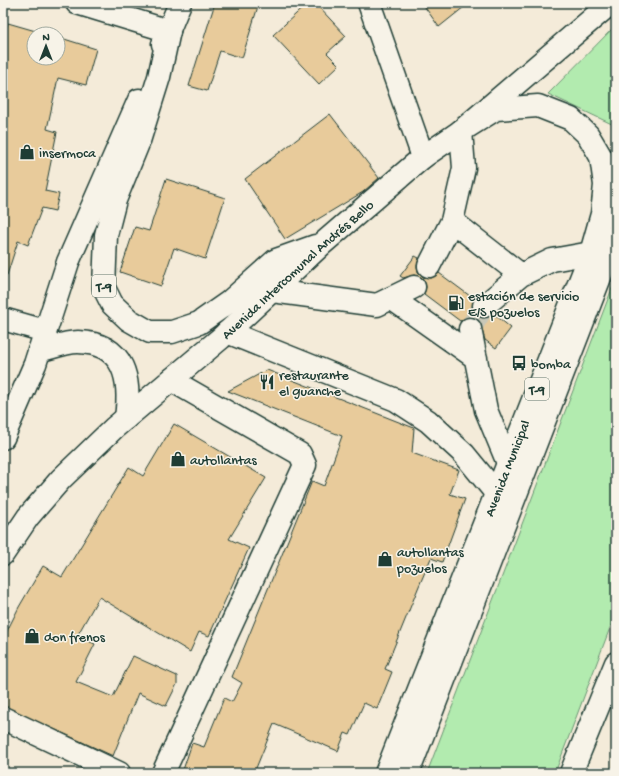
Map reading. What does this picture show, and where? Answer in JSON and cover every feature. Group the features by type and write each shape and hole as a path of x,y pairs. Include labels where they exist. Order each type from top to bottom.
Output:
{"main road":[{"path":"77,3 169,30"},
{"name":"T-9","path":"3,438 42,341 68,262 180,3"},
{"path":"369,3 423,156"},
{"name":"Avenida Intercomunal Andrés Bello","path":"3,554 28,517 61,479 126,418 227,332 321,245 423,156 461,131 611,3"},
{"name":"T-9","path":"169,30 159,77 139,141 115,200 106,234 104,288 112,304 129,320 150,332 172,332 199,323 229,302 276,260 302,250 321,245"},
{"name":"Avenida Municipal","path":"386,773 591,253 602,214 605,185 601,157 588,135 571,119 538,106 496,109 461,131"},
{"path":"429,266 452,221 464,168 461,131"},
{"path":"452,221 521,275"},
{"name":"Avenida Municipal","path":"408,773 616,236"},
{"path":"484,306 521,275 552,260 591,253"},
{"path":"272,291 376,305 414,287"},
{"path":"391,298 476,358"},
{"path":"3,319 42,341 78,342 99,346 112,354 122,366 126,374 129,388 126,418"},
{"path":"470,329 486,410 508,463"},
{"path":"227,332 396,400 428,421 464,454 496,493"},
{"path":"163,773 304,465 300,454 171,380"},
{"path":"571,773 616,663"},
{"path":"3,718 119,773"}],"green space":[{"path":"616,25 616,126 548,94"},
{"path":"616,278 616,612 555,773 427,773"}],"building":[{"path":"215,3 259,3 242,58 220,51 207,91 189,86"},
{"path":"308,3 315,3 346,36 327,53 339,65 319,84 273,35"},
{"path":"422,3 469,3 439,27"},
{"path":"8,23 26,28 26,66 66,66 66,40 96,49 86,85 58,78 47,129 57,132 45,191 59,194 55,211 42,208 28,245 18,241 7,275 3,274 3,38"},
{"path":"330,114 379,178 363,192 285,239 245,179"},
{"path":"166,179 225,198 205,259 174,248 161,286 120,272 135,227 149,231"},
{"path":"415,256 419,258 417,266 418,272 423,277 430,278 439,273 474,299 472,308 475,314 480,318 486,318 494,314 511,328 496,348 485,340 479,321 474,317 468,317 460,321 424,294 426,287 425,281 421,277 414,275 403,278 400,276"},
{"path":"267,370 414,428 412,453 459,470 450,494 465,499 442,562 431,558 419,586 385,669 392,672 377,709 364,703 350,735 345,733 338,751 274,724 254,773 182,773 192,743 204,747 224,698 232,702 242,683 232,677 312,481 324,486 342,436 228,391"},
{"path":"174,424 266,478 229,539 249,548 209,636 199,632 190,652 99,597 77,636 95,644 76,682 113,697 133,656 177,676 177,684 166,706 138,693 113,756 3,706 3,639 19,607 43,566 62,577 129,467 143,476"}],"tunnel":[{"path":"470,329 484,306"}],"place":[{"name":"insermoca","path":"27,152"},
{"name":"estación de servicio E/S pozuelos","path":"456,303"},
{"name":"bomba","path":"519,363"},
{"name":"restaurante el guanche","path":"267,382"},
{"name":"autollantas","path":"178,459"},
{"name":"autollantas pozuelos","path":"385,559"},
{"name":"don frenos","path":"32,636"}]}
